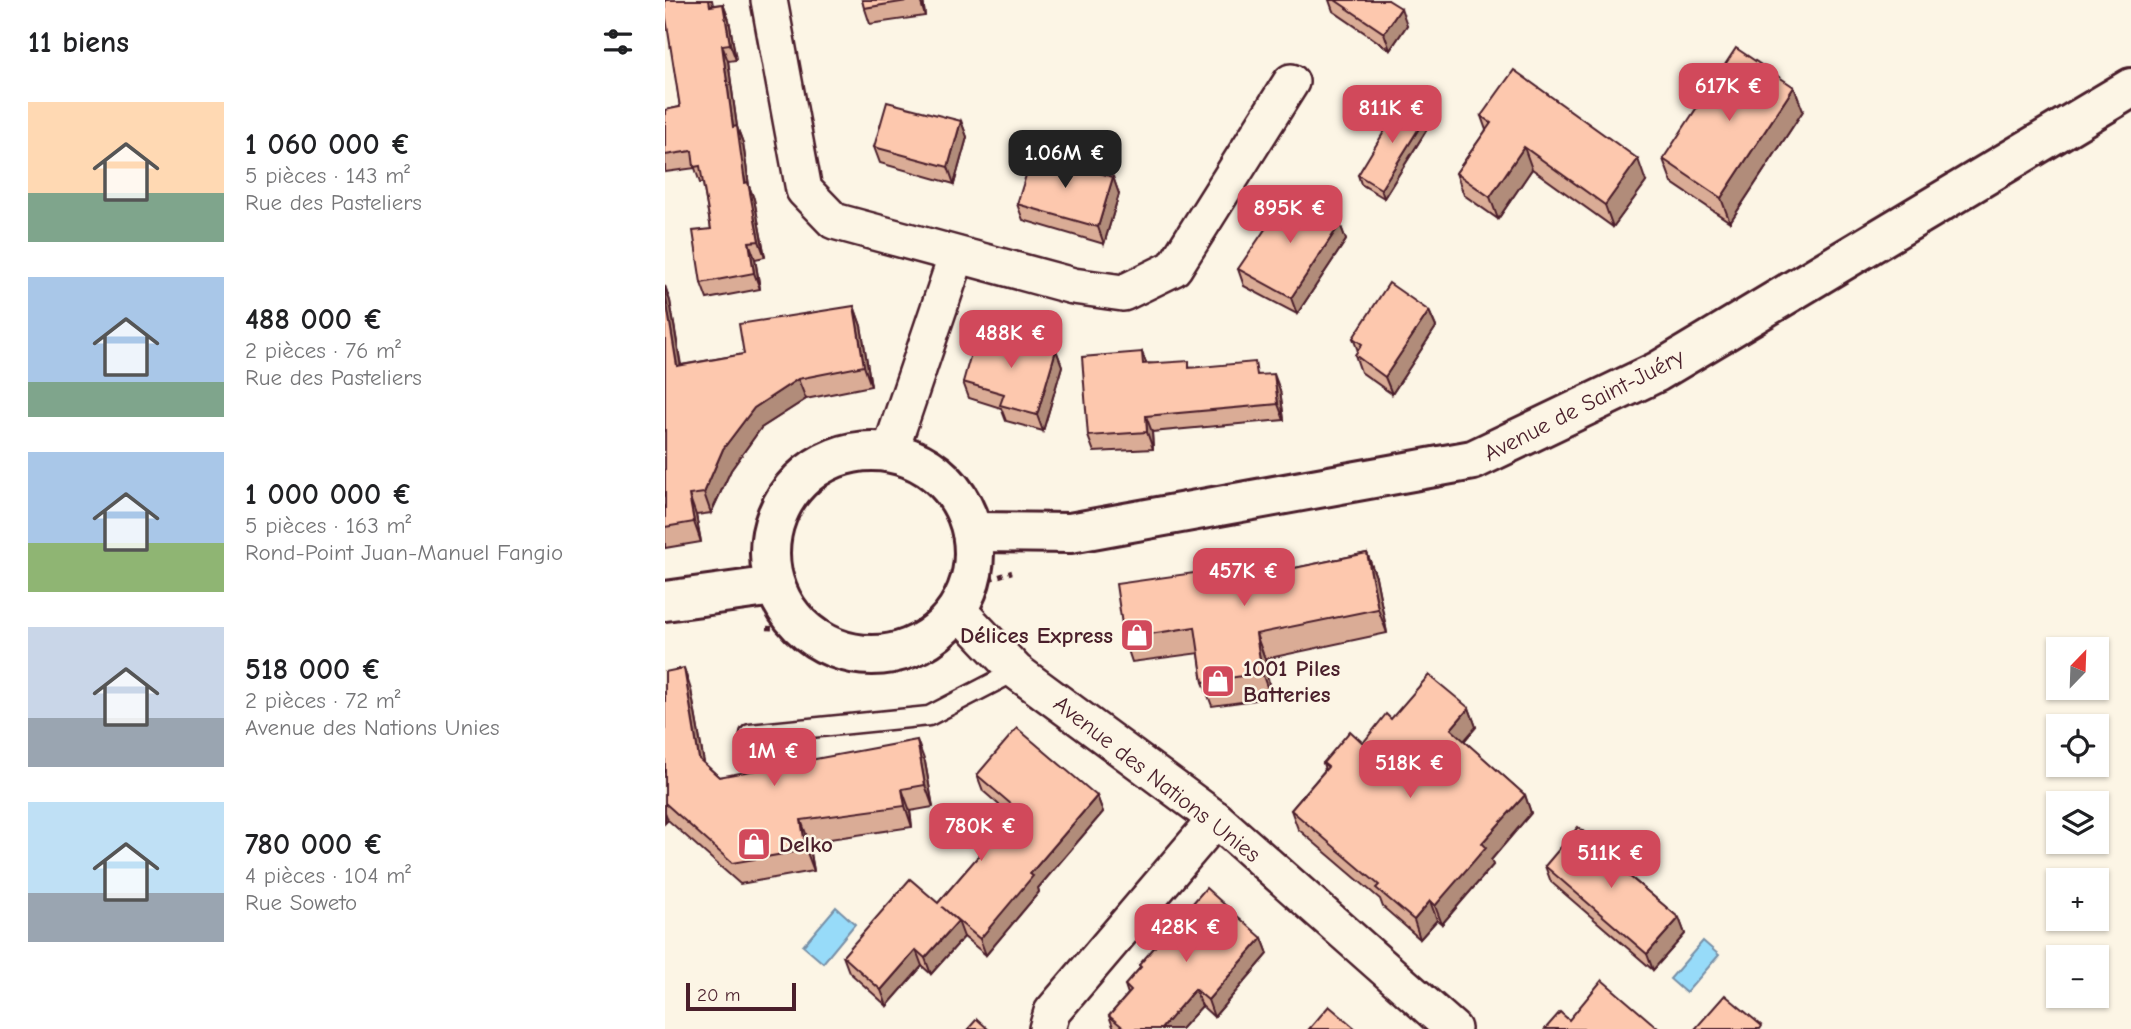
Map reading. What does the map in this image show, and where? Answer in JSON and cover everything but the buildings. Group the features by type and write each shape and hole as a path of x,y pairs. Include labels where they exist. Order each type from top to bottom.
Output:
{"main road":[{"name":"Avenue de Saint-Juéry","path":"972,532 1070,533 1473,460 1657,372 2131,88"},
{"path":"855,452 890,452 918,462 943,479 961,503 972,532 974,559 969,585 957,609 936,634 907,649 875,656 842,652 813,637 789,615 774,586 769,551 775,516 794,486 821,464 855,452"},
{"path":"665,601 774,586"}],"street":[{"path":"769,0 804,190 834,221 1073,286 1123,293 1174,268 1291,82"},
{"path":"890,452 957,255"},
{"name":"Avenue des Nations Unies","path":"957,609 1016,671 1216,819 1453,1029"},
{"path":"1047,1029 1052,1012 1216,819"}],"lane":[{"path":"750,734 929,716 1016,671"}],"water":[{"path":"836,907 855,924 823,963 803,946"},
{"path":"1703,941 1719,955 1686,993 1670,979"}],"place":[{"name":"Délices Express","path":"1137,635"},
{"name":"1001 Piles Batteries","path":"1218,681"},
{"name":"Delko","path":"754,844"}]}
